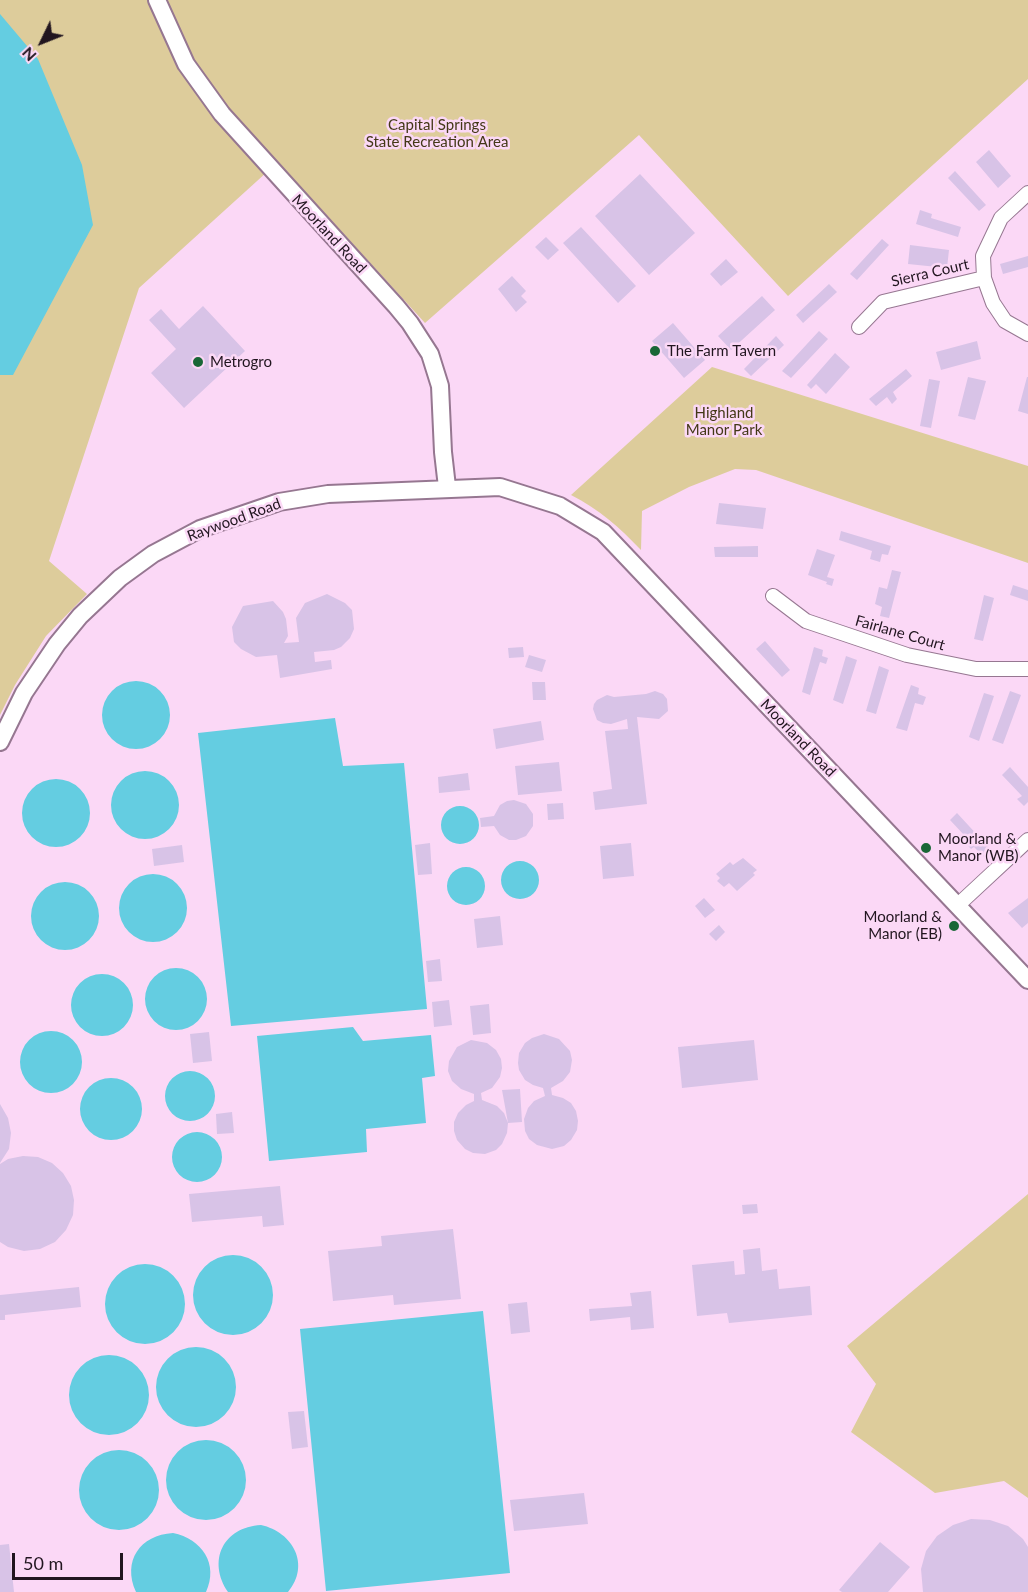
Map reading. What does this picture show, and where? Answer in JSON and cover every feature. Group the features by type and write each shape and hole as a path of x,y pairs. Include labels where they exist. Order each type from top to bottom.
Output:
{"street":[{"name":"Moorland Road","path":"157,0 186,64 222,114 396,306 430,354 440,386 447,487"},
{"path":"1028,193 1001,218 983,256 984,278 993,303 1005,321 1028,334"},
{"name":"Sierra Court","path":"858,327 883,302 984,278"},
{"name":"Raywood Road","path":"0,742 24,693 57,644 80,616 114,584 153,554 200,529 279,502 328,494 447,487 500,487 560,506"},
{"name":"Moorland Road","path":"560,506 603,532 1028,980"},
{"name":"Fairlane Court","path":"773,596 806,621 907,655 976,669 1028,669"},
{"path":"958,905 1028,840"}],"green space":[{"name":"Capital Springs State Recreation Area","path":"0,0 1028,0 1028,79 788,296 639,135 425,323 278,162 139,288 49,561 87,594 46,636 15,685 0,715"},
{"name":"Highland Manor Park","path":"712,367 1028,466 1028,563 756,470 735,469 689,487 642,511 641,550 609,520 591,506 571,495"},
{"path":"1028,1194 1028,1498 1004,1481 935,1493 851,1432 876,1384 847,1346"}],"water":[{"path":"0,14 38,59 82,165 93,225 13,375 0,375"},
{"path":"143,681 155,687 164,696 170,708 168,728 160,739 143,749 129,749 112,739 104,728 102,708 112,691 123,683"},
{"path":"335,718 343,766 404,763 427,1009 231,1026 198,733"},
{"path":"145,771 158,773 169,781 177,792 179,805 177,818 169,829 158,837 145,839 132,837 121,829 113,818 111,805 113,792 121,781 132,773"},
{"path":"56,779 69,781 80,789 88,800 90,813 88,826 80,837 69,845 56,847 43,845 32,837 24,826 22,813 24,800 32,789 43,781"},
{"path":"460,806 473,812 479,825 473,838 460,844 447,838 441,825 447,812"},
{"path":"520,861 533,867 539,880 533,893 520,899 507,893 501,880 507,867"},
{"path":"466,867 479,873 485,886 479,899 466,905 453,899 447,886 453,873"},
{"path":"153,874 166,876 177,884 185,895 187,908 185,921 177,932 166,940 153,942 140,940 129,932 121,921 119,908 121,895 129,884 140,876"},
{"path":"65,882 78,884 89,892 97,903 99,916 97,929 89,940 78,948 65,950 52,948 41,940 33,929 31,916 33,903 41,892 52,884"},
{"path":"176,968 198,977 207,999 198,1021 176,1030 154,1021 145,999 154,977"},
{"path":"102,974 124,983 133,1005 124,1027 102,1036 80,1027 71,1005 80,983"},
{"path":"353,1027 363,1041 431,1035 435,1076 422,1078 426,1123 366,1129 367,1152 269,1161 257,1036"},
{"path":"51,1031 73,1040 82,1062 73,1084 51,1093 29,1084 20,1062 29,1040"},
{"path":"185,1071 195,1071 208,1078 215,1091 215,1101 208,1114 195,1121 185,1121 176,1117 169,1110 165,1101 165,1091 169,1082 176,1075"},
{"path":"111,1078 133,1087 142,1109 133,1131 111,1140 89,1131 80,1109 89,1087"},
{"path":"192,1132 202,1132 215,1139 222,1152 222,1162 215,1175 202,1182 192,1182 183,1178 176,1171 172,1162 172,1152 176,1143 183,1136"},
{"path":"233,1255 248,1258 261,1267 270,1280 273,1295 270,1310 261,1323 248,1332 233,1335 218,1332 205,1323 196,1310 193,1295 196,1280 205,1267 218,1258"},
{"path":"145,1264 160,1267 173,1276 182,1289 185,1304 182,1319 173,1332 160,1341 145,1344 130,1341 117,1332 108,1319 105,1304 108,1289 117,1276 130,1267"},
{"path":"483,1311 510,1573 326,1591 300,1329"},
{"path":"196,1347 211,1350 224,1359 233,1372 236,1387 233,1402 224,1415 211,1424 196,1427 181,1424 168,1415 159,1402 156,1387 159,1372 168,1359 181,1350"},
{"path":"109,1355 124,1358 137,1367 146,1380 149,1395 146,1410 137,1423 124,1432 109,1435 94,1432 81,1423 72,1410 69,1395 72,1380 81,1367 94,1358"},
{"path":"206,1440 221,1443 234,1452 243,1465 246,1480 243,1495 234,1508 221,1517 206,1520 191,1517 178,1508 169,1495 166,1480 169,1465 178,1452 191,1443"},
{"path":"119,1450 134,1453 147,1462 156,1475 159,1490 156,1505 147,1518 134,1527 119,1530 104,1527 91,1518 82,1505 79,1490 82,1475 91,1462 104,1453"},
{"path":"261,1525 272,1529 290,1542 298,1561 295,1582 288,1592 228,1592 219,1569 222,1548 237,1532"},
{"path":"173,1533 192,1541 205,1554 210,1572 210,1582 206,1592 136,1592 131,1570 137,1552 151,1539"}],"building":[{"path":"989,150 1011,176 998,188 976,162"},
{"path":"955,171 986,205 979,211 948,178"},
{"path":"640,174 695,233 649,275 595,216"},
{"path":"920,210 932,214 931,218 961,227 958,237 916,224"},
{"path":"581,227 636,286 618,303 563,243"},
{"path":"546,237 559,250 548,260 535,247"},
{"path":"882,239 889,245 857,280 850,274"},
{"path":"910,245 949,250 947,268 908,264"},
{"path":"1028,256 1028,267 1003,274 1000,264"},
{"path":"726,259 738,272 721,286 710,274"},
{"path":"512,276 526,291 521,296 527,302 516,312 498,289"},
{"path":"829,284 837,292 803,323 796,315"},
{"path":"762,296 775,310 731,350 718,336"},
{"name":"Metrogro","path":"203,306 245,351 184,408 151,373 176,349 149,320 161,309 179,329"},
{"path":"673,323 705,360 684,378 652,341"},
{"path":"819,331 828,339 791,378 782,371"},
{"path":"776,336 784,345 751,376 744,369"},
{"path":"977,341 981,359 941,370 936,352"},
{"path":"835,353 850,367 826,394 816,384 811,389 807,385"},
{"path":"906,369 912,376 893,392 897,399 892,404 887,397 876,406 869,399"},
{"path":"968,377 986,381 975,420 958,416"},
{"path":"1028,377 1028,414 1018,411"},
{"path":"929,379 940,381 931,428 920,426"},
{"path":"719,503 766,508 763,529 716,524"},
{"path":"841,531 891,546 888,555 882,554 880,562 870,559 872,551 839,540"},
{"path":"758,546 758,557 715,557 714,547"},
{"path":"817,549 835,555 827,577 834,579 832,586 808,575"},
{"path":"892,570 901,572 889,618 880,616 882,607 875,604 879,587 887,589"},
{"path":"1013,585 1028,590 1028,601 1010,595"},
{"path":"327,594 345,603 352,610 354,629 350,638 341,647 314,652 315,662 331,660 332,669 280,678 277,655 256,657 241,649 234,642 232,627 243,606 273,601 286,619 288,636 284,643 299,642 296,618 305,603"},
{"path":"984,595 994,598 983,641 974,639"},
{"path":"765,641 790,670 782,677 756,649"},
{"path":"523,647 524,657 509,658 508,648"},
{"path":"814,647 823,650 822,656 828,658 826,664 820,662 810,695 802,692"},
{"path":"529,655 546,660 542,672 525,667"},
{"path":"846,656 857,660 843,704 833,700"},
{"path":"879,666 889,670 876,714 866,711"},
{"path":"532,682 545,682 546,700 533,700"},
{"path":"911,685 919,688 918,694 926,697 923,705 915,703 907,731 896,728"},
{"path":"655,691 663,694 667,699 668,711 659,719 637,717 647,804 595,810 593,792 612,789 605,731 628,729 627,719 611,724 597,720 593,709 594,704 607,695 614,697"},
{"path":"1010,691 1021,695 1003,744 992,740"},
{"path":"984,693 994,696 979,741 969,737"},
{"path":"541,721 544,740 496,749 493,729"},
{"path":"559,762 562,791 518,795 515,766"},
{"path":"1010,767 1028,787 1028,802 1024,806 1017,799 1022,796 1002,775"},
{"path":"468,773 470,790 439,793 438,777"},
{"path":"514,800 526,804 533,814 533,826 526,836 509,840 500,835 494,826 481,827 480,818 494,816 500,805"},
{"path":"563,803 564,819 548,820 547,804"},
{"path":"957,813 993,852 985,858 974,847 971,849 961,838 964,835 950,820"},
{"path":"430,843 432,874 418,875 415,845"},
{"path":"631,843 634,876 603,879 600,846"},
{"path":"182,845 184,862 154,866 152,849"},
{"path":"743,858 757,870 753,873 755,875 737,891 729,883 724,887 717,881 720,878 716,874 730,862 733,865"},
{"path":"704,898 715,910 705,918 695,906"},
{"path":"1028,898 1028,923 1022,928 1008,913"},
{"path":"500,916 503,945 477,948 474,919"},
{"path":"719,925 725,932 716,941 709,934"},
{"path":"440,959 442,981 428,982 426,961"},
{"path":"449,1000 452,1025 434,1027 432,1002"},
{"path":"489,1004 491,1033 473,1035 470,1006"},
{"path":"209,1032 212,1061 193,1063 190,1034"},
{"path":"544,1034 559,1039 570,1051 572,1060 570,1072 563,1081 551,1088 552,1095 571,1103 578,1121 577,1130 571,1140 564,1146 552,1149 537,1145 529,1139 525,1131 524,1119 528,1108 534,1101 545,1096 543,1088 525,1080 518,1063 519,1053 525,1043"},
{"path":"471,1040 487,1043 496,1050 501,1059 500,1077 492,1088 481,1093 482,1100 497,1106 504,1113 508,1123 507,1133 496,1150 485,1154 473,1153 465,1149 457,1140 454,1131 454,1122 458,1113 474,1101 474,1094 461,1089 452,1081 448,1071 449,1061 457,1047"},
{"path":"754,1040 758,1080 682,1088 678,1047"},
{"path":"520,1089 522,1122 508,1123 502,1090"},
{"path":"0,1104 8,1118 11,1133 9,1149 0,1163"},
{"path":"232,1112 234,1133 217,1134 216,1114"},
{"path":"23,1156 38,1157 52,1163 63,1173 71,1186 74,1200 73,1215 66,1230 55,1242 40,1249 24,1251 8,1247 0,1242 0,1164 8,1159"},
{"path":"280,1186 284,1225 263,1227 262,1216 192,1222 189,1194"},
{"path":"757,1204 758,1213 743,1214 742,1205"},
{"path":"453,1229 461,1299 394,1305 393,1295 333,1301 328,1251 382,1246 381,1236"},
{"path":"760,1248 762,1271 777,1269 779,1289 810,1286 812,1315 729,1323 727,1313 697,1316 692,1265 734,1261 735,1275 745,1274 743,1250"},
{"path":"79,1287 81,1307 5,1315 5,1320 0,1320 0,1295"},
{"path":"651,1291 654,1328 631,1330 630,1317 590,1321 589,1309 632,1306 630,1293"},
{"path":"527,1302 530,1332 511,1334 508,1304"},
{"path":"304,1411 308,1447 292,1449 288,1412"},
{"path":"584,1493 588,1524 514,1531 510,1500"},
{"path":"971,1519 990,1520 1008,1526 1023,1539 1028,1547 1028,1592 923,1592 921,1569 926,1551 937,1536 953,1525"},
{"path":"880,1542 910,1567 888,1592 842,1592 839,1590"},
{"path":"9,1544 14,1592 0,1592 0,1545"}],"place":[{"name":"The Farm Tavern","path":"655,351"},
{"name":"Metrogro","path":"198,362"},
{"name":"Moorland & Manor (WB)","path":"926,848"},
{"name":"Moorland & Manor (EB)","path":"954,926"}]}
